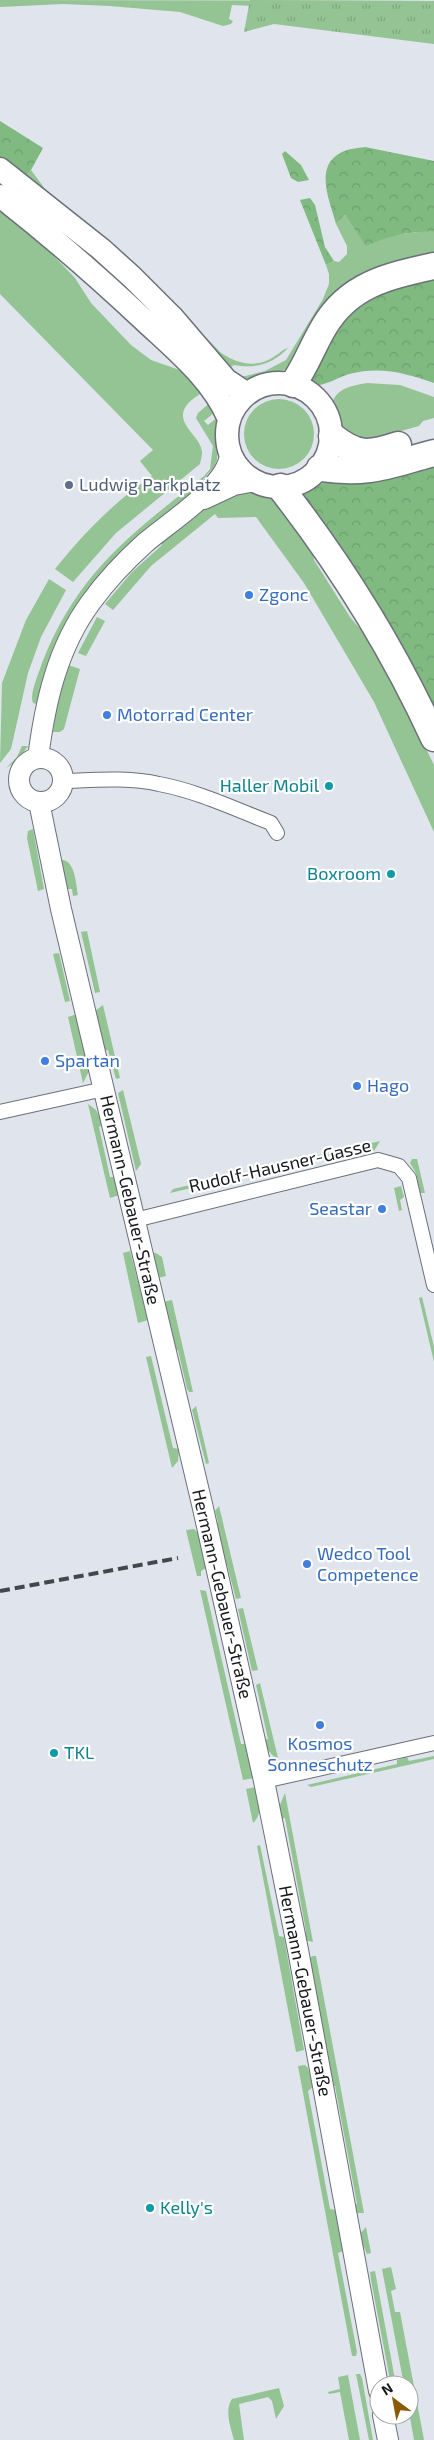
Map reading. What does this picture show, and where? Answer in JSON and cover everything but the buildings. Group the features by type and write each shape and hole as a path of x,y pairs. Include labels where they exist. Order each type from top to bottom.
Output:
{"highway":[{"path":"293,384 305,366 323,328 347,298 364,286 382,278 434,266"},
{"path":"332,436 347,448 363,453 382,450 434,435"},
{"path":"320,468 352,471 379,469 434,453"},
{"path":"280,487 311,527 351,587 394,661 434,738"}],"main road":[{"path":"0,169 101,249 132,277 172,317 226,380 247,394"},
{"path":"0,196 79,261 184,357 213,391 229,419"},
{"path":"269,384 293,384 307,390 319,400 331,423 332,436 328,453 320,468 309,478 295,485 265,486 255,481 239,468 230,454 226,437 229,419 236,405 247,394 269,384"}],"street":[{"path":"194,505 226,468 230,454"},
{"path":"38,758 44,712 61,654 90,603 116,570 146,542 194,505 234,485 255,481"},
{"path":"38,758 52,761 58,766 63,781 62,788 55,798 39,802 26,797 19,783 24,767 38,758"},
{"path":"63,781 112,779 159,784 214,801 271,823 276,832"},
{"name":"Hermann-Gebauer-Straße","path":"39,802 61,909 135,1220 264,1781 300,1960 376,2375"},
{"path":"0,1112 104,1089"},
{"name":"Rudolf-Hausner-Gasse","path":"135,1220 378,1160 399,1166 409,1178 434,1285"},
{"path":"264,1781 434,1743"},
{"path":"385,2425 388,2440"}],"green space":[{"path":"0,0 434,1 434,43 254,6 232,5 229,19 233,21 231,24 223,26 180,12 63,4 0,7"},
{"path":"250,0 434,1 434,44 274,24 244,32"},
{"path":"0,121 43,148 25,177 0,158"},
{"path":"365,147 434,161 434,232 416,232 399,235 366,246 345,215 336,224 326,185 328,166 333,158 342,152"},
{"path":"285,151 301,165 309,180 298,182 291,178 282,154"},
{"path":"31,170 45,189 133,262 220,352 233,360 254,364 268,360 288,348 276,358 264,364 257,366 234,365 226,370 25,177"},
{"path":"310,198 315,205 325,247 334,261 326,265 300,200"},
{"path":"0,207 25,226 75,278 91,303 131,345 151,360 188,373 204,391 186,406 183,412 183,419 201,446 200,464 116,533 73,582 55,569 100,519 125,496 152,476 140,461 153,450 0,294"},
{"path":"345,215 366,245 399,235 416,232 434,232 434,252 396,261 363,272 339,289 324,303 310,328 296,360 287,369 253,379 238,378 265,371 286,360 323,299 329,284 329,274 326,265 334,261 339,262 347,254 347,246 336,224"},
{"path":"434,272 434,383 413,376 382,371 349,374 320,385 309,379 334,323 358,297"},
{"path":"367,383 400,385 434,397 434,418 423,421 419,426 372,439 354,439 342,427 332,403 342,390"},
{"path":"286,399 299,405 308,414 312,420 314,434 312,448 304,459 293,467 272,469 265,467 254,459 246,448 244,427 246,420 254,409 265,401"},
{"path":"212,401 214,413 204,421 208,425 218,417 217,460 214,467 191,493 126,546 111,562 54,649 36,704 33,703 32,694 35,683 56,631 90,579 130,537 210,469 213,446 196,418 198,413"},
{"path":"434,467 434,720 299,494 327,481 369,483"},
{"path":"244,490 273,498 313,548 314,560 350,617 367,637 398,691 434,765 434,832 374,702 304,583 256,517 218,518 215,514 151,566 113,610 105,604 132,572 162,545 160,542 189,519 211,505"},
{"path":"49,579 66,590 41,637 28,673 11,749 0,763 2,683 26,620"},
{"path":"97,617 105,621 86,656 78,653"},
{"path":"68,665 80,669 64,729 60,732 53,732 55,710"},
{"path":"22,746 28,746 17,761 6,768 17,757"},
{"path":"33,829 44,889 38,891 27,838 28,831"},
{"path":"61,860 66,861 72,868 78,895 73,896 72,889 67,889"},
{"path":"87,931 100,992 95,993 81,932"},
{"path":"59,953 70,1001 65,1002 53,954"},
{"path":"103,1005 120,1078 116,1079 108,1050 105,1051 95,1011"},
{"path":"77,1014 90,1069 83,1083 68,1017"},
{"path":"123,1090 141,1164 136,1171 118,1093"},
{"path":"88,1104 96,1110 103,1124 99,1127 110,1177 115,1177 119,1195 110,1198"},
{"path":"380,1141 374,1151 370,1146 345,1152 344,1150"},
{"path":"328,1153 329,1156 259,1172 259,1169"},
{"path":"412,1159 417,1159 425,1193 420,1193 416,1173 410,1163"},
{"path":"225,1177 226,1180 170,1193 173,1189"},
{"path":"401,1186 404,1197 400,1200 402,1210 399,1211 394,1188"},
{"path":"130,1251 148,1320 138,1323 123,1253"},
{"path":"152,1253 162,1257 166,1276 158,1278"},
{"path":"422,1297 434,1347 434,1362 419,1298"},
{"path":"172,1300 193,1392 189,1392 187,1389 178,1350 173,1350 163,1302"},
{"path":"151,1356 173,1448 179,1449 178,1461 172,1468 146,1357"},
{"path":"196,1406 209,1463 206,1464 192,1410"},
{"path":"219,1506 241,1598 236,1599 227,1565 223,1565 214,1523 218,1522 215,1511"},
{"path":"194,1529 198,1533 206,1568 201,1571 201,1576 197,1576 186,1530"},
{"path":"200,1590 206,1591 241,1744 246,1744 254,1778 243,1780"},
{"path":"243,1608 258,1670 252,1671 238,1609"},
{"path":"260,1683 278,1758 275,1758 265,1747 264,1740 268,1739 256,1685"},
{"path":"434,1756 434,1759 311,1787 307,1785 397,1764 397,1760 407,1757 409,1761"},
{"path":"256,1787 259,1811 253,1823 246,1789"},
{"path":"285,1793 313,1942 305,1940 303,1932 306,1931 285,1818 281,1819 279,1807"},
{"path":"260,1845 279,1936 284,1937 304,2050 296,2052 257,1846"},
{"path":"316,1956 364,2213 355,2213 352,2206 357,2204 335,2086 331,2086 308,1959"},
{"path":"305,2065 308,2068 313,2087 308,2091 330,2209 336,2210 343,2251 338,2253 357,2352 356,2356 352,2356 298,2066"},
{"path":"366,2227 371,2253 367,2254 364,2247 361,2248 359,2235"},
{"path":"391,2267 396,2289 391,2291 395,2312 400,2312 412,2375 402,2375 382,2269"},
{"path":"375,2271 394,2375 389,2375 370,2272"},
{"path":"356,2374 360,2374 362,2378 373,2440 369,2440"},
{"path":"348,2375 360,2440 349,2440 340,2392 329,2394 328,2392 340,2389 338,2377"},
{"path":"279,2388 284,2406 276,2419 272,2401 268,2397 239,2404 244,2440 234,2440 228,2414 232,2399"},
{"path":"419,2413 424,2440 414,2440 411,2425 419,2425"}],"railway":[{"path":"0,1591 178,1558"}],"place":[{"name":"Ludwig Parkplatz","path":"69,485"},
{"name":"Zgonc","path":"249,595"},
{"name":"Motorrad Center","path":"107,715"},
{"name":"Haller Mobil","path":"329,786"},
{"name":"Boxroom","path":"391,874"},
{"name":"Spartan","path":"45,1061"},
{"name":"Hago","path":"357,1086"},
{"name":"Seastar","path":"382,1209"},
{"name":"Wedco Tool Competence","path":"307,1564"},
{"name":"Kosmos Sonneschutz","path":"320,1725"},
{"name":"TKL","path":"54,1753"},
{"name":"Kelly's","path":"150,2208"}]}
